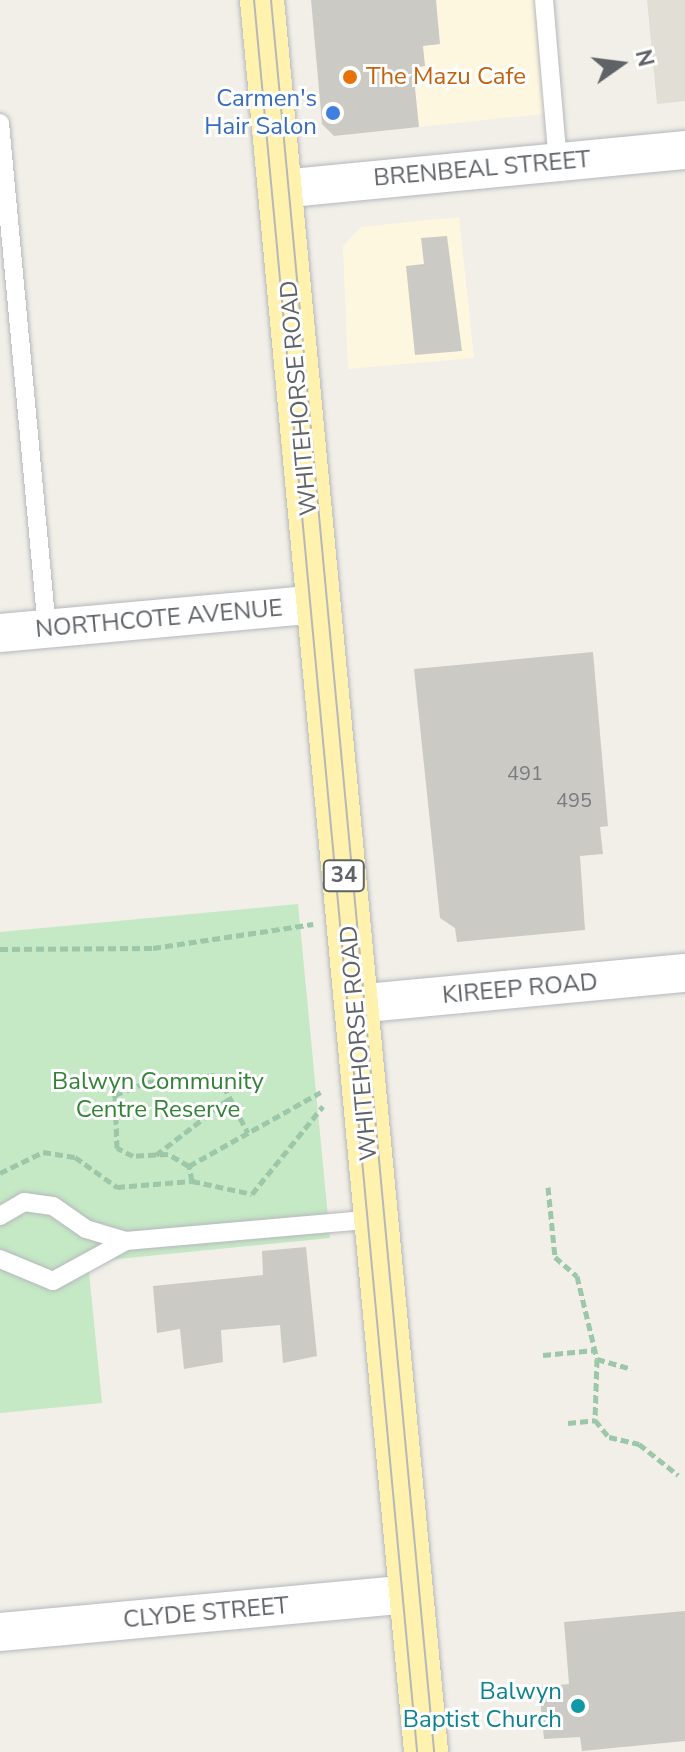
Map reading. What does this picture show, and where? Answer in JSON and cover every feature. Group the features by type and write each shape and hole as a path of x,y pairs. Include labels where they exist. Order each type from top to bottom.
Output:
{"main road":[{"name":"WHITEHORSE ROAD","path":"262,0 426,1752"}],"street":[{"name":"BRENBEAL STREET","path":"280,189 685,150"},
{"name":"NORTHCOTE AVENUE","path":"0,633 318,604"},
{"name":"KIREEP ROAD","path":"356,1004 685,973"},
{"name":"CLYDE STREET","path":"0,1632 411,1594"}],"lane":[{"path":"544,0 558,162"},
{"path":"0,123 47,629"},
{"path":"0,1216 24,1202 53,1206 86,1229 126,1241 376,1219"},
{"path":"0,1259 53,1281 126,1241"}],"path":[{"path":"0,949 153,948 318,924 349,930"},
{"path":"248,1133 218,1075 148,1082 115,1095 117,1148 156,1155 189,1166 248,1133 321,1092"},
{"path":"156,1155 231,1097"},
{"path":"0,1173 43,1152 75,1157 117,1187 192,1181 252,1194 323,1106"},
{"path":"189,1166 192,1181"},
{"path":"548,1187 555,1257 577,1276 597,1359 595,1420 609,1437 639,1444 678,1475"},
{"path":"543,1355 595,1350"},
{"path":"597,1359 632,1369"},
{"path":"568,1423 595,1420"}],"shaded area":[{"path":"311,0 549,0 560,112 334,136 322,124"},
{"path":"647,0 685,0 685,101 657,104"},
{"path":"459,217 474,358 348,369 343,246 361,227"}],"green space":[{"name":"Balwyn Community Centre Reserve","path":"298,904 330,1238 88,1262 102,1403 0,1413 0,932"}],"building":[{"path":"311,0 436,0 440,44 423,46 425,66 413,68 419,127 334,136 322,124"},
{"path":"447,236 462,351 415,355 406,266 424,264 421,238"},
{"path":"593,652 608,826 600,827 603,854 580,856 585,930 457,942 455,928 440,918 414,669"},
{"path":"306,1247 317,1356 283,1363 280,1325 221,1330 223,1362 184,1369 180,1329 157,1333 153,1286 263,1275 262,1251"},
{"path":"685,1611 685,1741 582,1751 580,1737 544,1739 539,1687 569,1684 564,1622"}],"tram line":[{"path":"254,0 417,1752"},
{"path":"271,0 434,1752"}],"place":[{"name":"The Mazu Cafe","path":"350,77"},
{"name":"Carmen's Hair Salon","path":"333,113"},
{"name":"Balwyn Baptist Church","path":"578,1706"}]}
